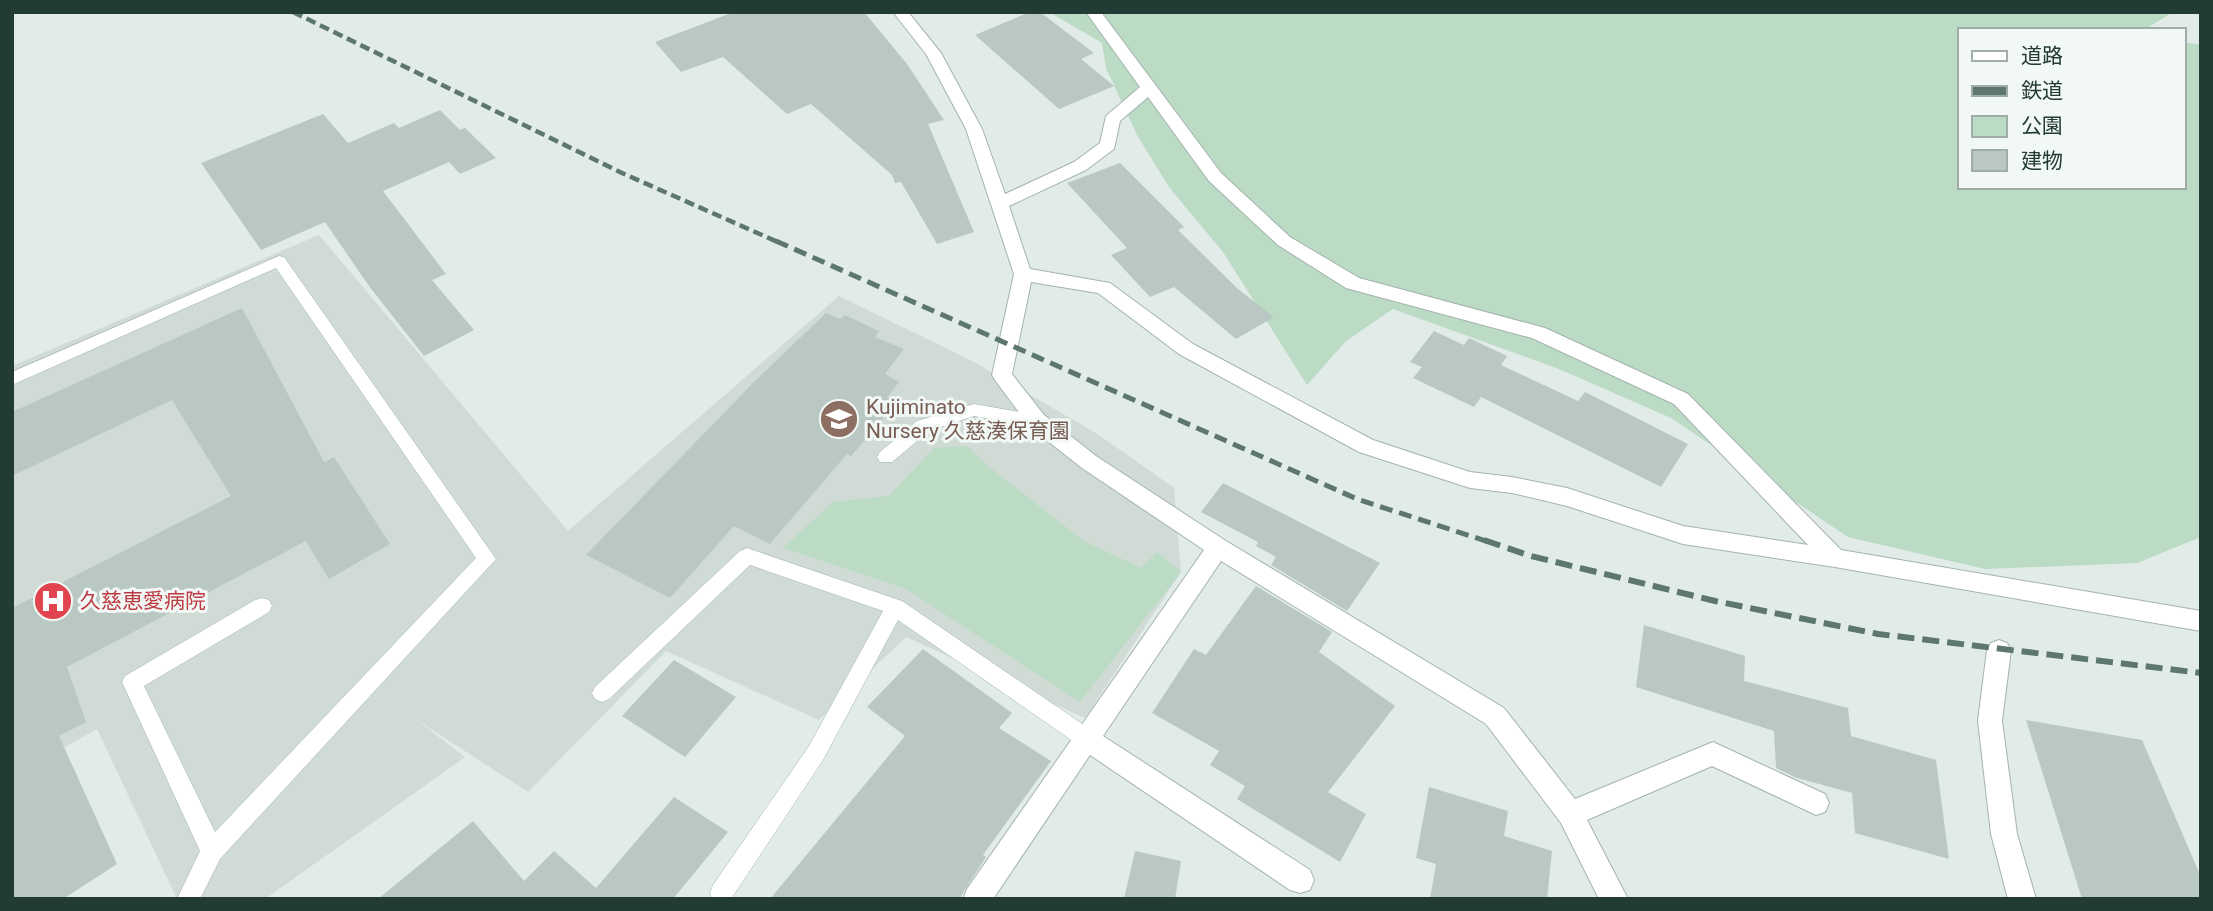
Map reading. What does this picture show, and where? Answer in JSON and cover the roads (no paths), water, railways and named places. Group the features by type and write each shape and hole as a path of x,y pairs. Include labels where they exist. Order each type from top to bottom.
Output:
{"street":[{"path":"900,12 933,53 974,129 1001,204 1023,274 1002,375 1037,421 1089,462 1218,548 1495,716 1570,814 1614,899"},
{"path":"1093,12 1216,177 1284,241 1353,283 1538,333 1681,399 1835,558"},
{"path":"1001,204 1080,166 1108,145 1112,119 1149,88"},
{"path":"1023,274 1103,288 1186,349 1366,446 1471,480 1512,485 1567,497 1683,535 1835,558 2201,621"},
{"path":"977,899 1218,548"},
{"path":"1999,650 1990,721 2004,834 2020,893"},
{"path":"1087,739 1300,880"},
{"path":"1570,814 1713,754 1816,803"}],"lane":[{"path":"12,379 279,261 487,559 212,851 188,899"},
{"path":"886,457 923,426 974,410 1037,421"},
{"path":"602,692 747,556 895,607 1087,739"},
{"path":"212,851 132,682 262,606"},
{"path":"721,893 816,753 895,607"}],"railway":[{"path":"293,12 622,173 780,243"},
{"path":"776,241 1357,499 1489,542"},
{"path":"1484,540 1531,556 1715,601 1878,634 2201,673"}],"place":[{"name":"Kujiminato Nursery 久慈湊保育園","path":"839,419"},
{"name":"久慈恵愛病院","path":"53,601"}]}
